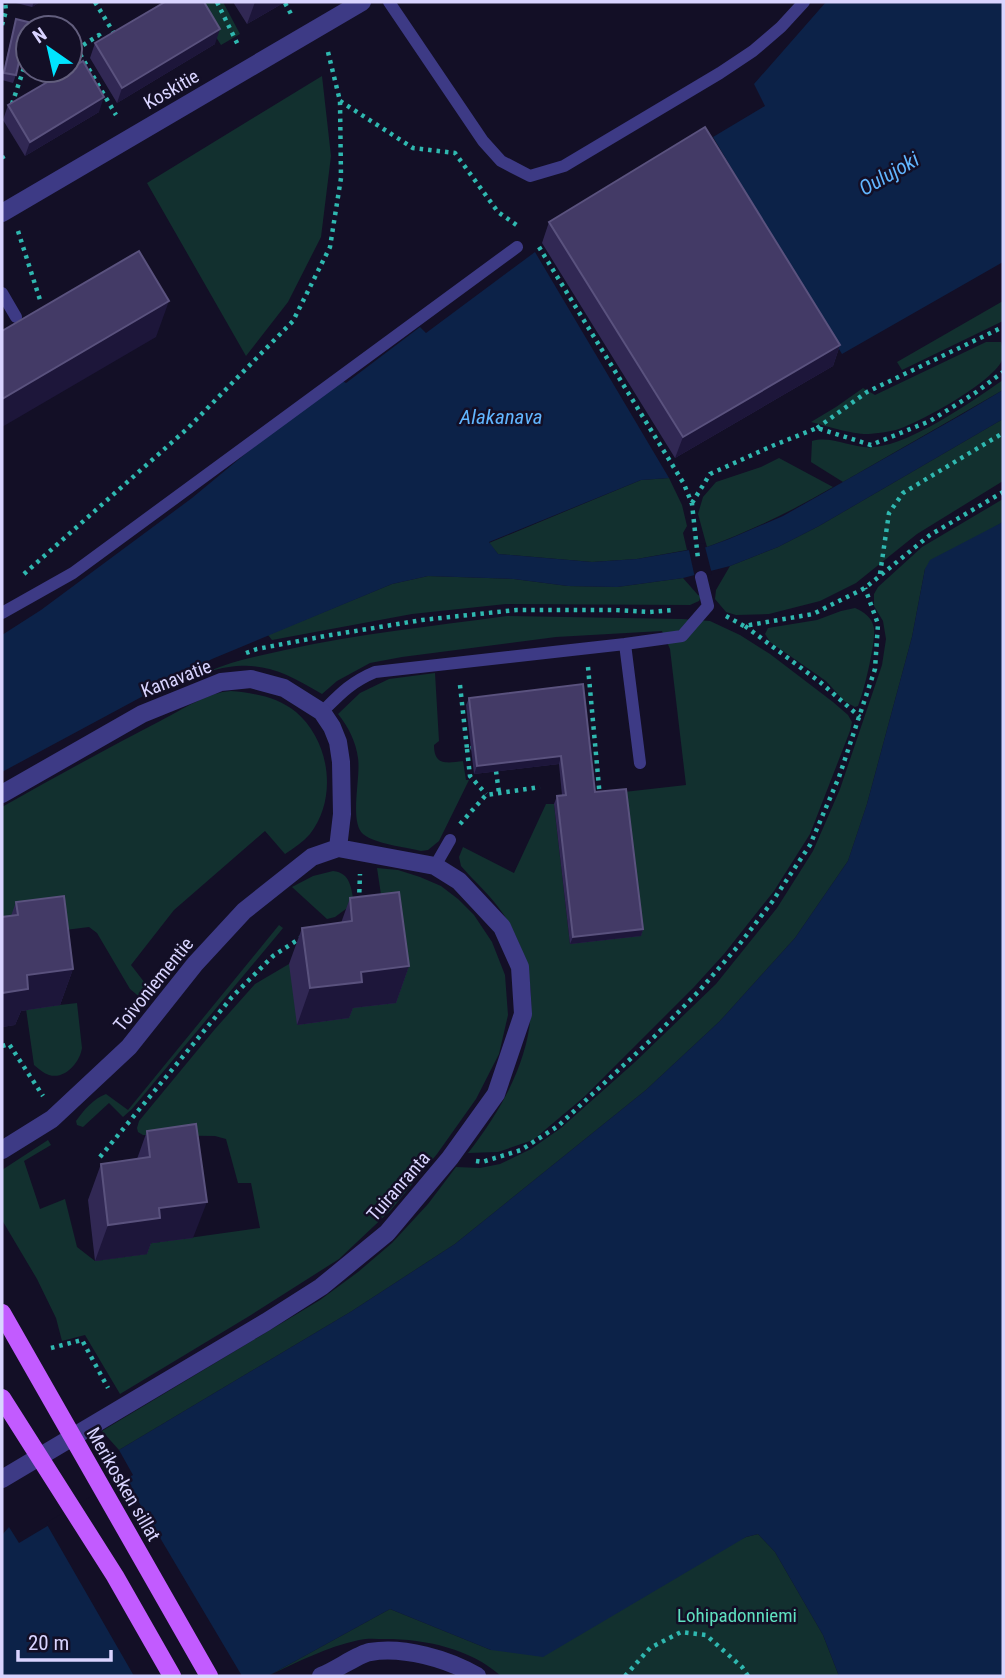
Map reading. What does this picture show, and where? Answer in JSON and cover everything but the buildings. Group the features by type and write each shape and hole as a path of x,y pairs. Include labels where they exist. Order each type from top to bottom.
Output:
{"main road":[{"name":"Merikosken sillat","path":"2,1313 209,1676"},
{"path":"2,1398 115,1576 172,1676"}],"street":[{"name":"Koskitie","path":"2,213 362,2"},
{"name":"Kanavatie","path":"2,794 142,714 221,682 251,679 284,688 322,712"},
{"path":"322,712 338,742 341,762 342,814 338,848"},
{"name":"Tuiranranta","path":"2,1479 144,1396 321,1287 387,1233 450,1158 496,1094 523,1014 520,967 502,927 459,881 435,866 338,848"},
{"name":"Toivoniementie","path":"2,1150 52,1119 129,1047 195,964 244,911 312,857 338,848"},
{"path":"325,1675 368,1652 402,1651 434,1658 477,1676"},
{"path":"325,1675 348,1676"}],"lane":[{"path":"389,2 483,141 501,161 530,176 564,166 720,73 754,51 804,2"},
{"path":"2,613 73,573 517,247"},
{"path":"2,293 16,317"},
{"path":"322,712 345,687 375,672 682,636 708,607 701,577"},
{"path":"625,644 640,762"},
{"path":"435,866 450,840"}],"path":[{"path":"2,24 6,11 5,2"},
{"path":"94,2 115,35"},
{"path":"217,2 238,45"},
{"path":"285,2 291,14"},
{"path":"103,42 119,32 123,39"},
{"path":"107,48 99,36 77,49 116,115"},
{"path":"21,577 188,428 293,321 330,247 341,178 340,101 327,47"},
{"path":"20,84 13,107 22,98"},
{"path":"340,101 413,148 454,153 498,212 523,230"},
{"path":"18,231 41,303"},
{"path":"538,247 684,484 692,504 696,547"},
{"path":"692,504 710,474 817,428 867,392 1003,327"},
{"path":"817,428 872,445 930,421 1003,372"},
{"path":"880,575 889,513 903,493 1003,433"},
{"path":"744,626 813,614 865,588 930,534 1003,492"},
{"path":"450,1158 482,1162 521,1150 558,1126 645,1046 700,990 756,923 810,845 839,777 860,717 875,669 878,624 865,588"},
{"path":"245,654 271,646 410,622 516,610 649,612 708,607 744,626 820,682 860,717"},
{"path":"586,649 600,799"},
{"path":"457,664 469,749 470,776 486,794"},
{"path":"584,722 592,721"},
{"path":"496,771 499,793"},
{"path":"450,840 461,822 486,794 540,787"},
{"path":"359,906 360,851"},
{"path":"100,1157 232,997 273,956 307,934"},
{"path":"2,1046 9,1044 44,1097"},
{"path":"51,1348 82,1340 113,1396"},
{"path":"625,1676 650,1648 681,1632 706,1635 742,1667 748,1676"}],"green space":[{"path":"194,2 223,2 240,34 221,45"},
{"path":"322,76 331,156 321,237 288,302 246,356 147,183"},
{"path":"1003,301 1003,321 902,370 897,362"},
{"path":"986,342 1001,342 1004,352 997,367 987,378 956,400 907,426 863,434 811,422 863,388 875,395"},
{"path":"1003,380 1003,390 843,482 811,462 812,441 828,440 867,447 890,444 924,430"},
{"path":"1003,419 1003,481 917,534 856,583 820,601 769,614 736,615 726,612 715,599 716,590 730,566 778,547 819,526"},
{"path":"779,458 833,487 771,520 707,547 698,514 703,497 716,482"},
{"path":"669,478 682,505 687,526 683,533 687,550 637,559 592,562 498,554 489,543 641,480"},
{"path":"1003,499 1003,522 925,569 912,637 867,804 848,861 795,938 720,1021 646,1090 455,1244 352,1311 119,1450 102,1431 320,1300 358,1272 392,1243 428,1204 456,1167 480,1168 500,1164 531,1149 561,1128 716,984 777,908 813,851 840,789 882,665 886,639 883,621 874,606 874,594 878,587 922,547"},
{"path":"428,576 617,587 683,578 701,596 699,601 690,605 506,604 412,614 272,640 268,635 392,584"},
{"path":"855,608 869,618 873,624 874,635 863,690 858,706 855,707 844,701 826,681 770,642 765,634 768,628 817,620"},
{"path":"507,616 710,621 740,635 770,654 833,702 852,722 810,834 774,891 724,954 584,1097 533,1140 498,1152 468,1153 488,1126 518,1068 527,1038 531,1008 529,978 520,946 504,915 461,866 459,857 463,847 514,873 546,804 554,804 570,944 624,792 686,785 670,649 662,631 556,637 402,657 370,663 337,681 322,694 267,668 240,666 207,672 245,659 312,644"},
{"path":"435,673 439,741 434,745 436,757 442,762 463,761 466,780 469,780 439,841 428,850 421,851 375,840 363,834 359,828 356,810 359,766 357,752 351,734 338,714 360,693 389,679"},
{"path":"231,691 274,699 296,712 308,724 316,738 323,754 327,787 319,820 310,834 285,854 265,831 174,910 131,965 148,987 142,999 130,989 97,933 89,927 2,938 2,807 195,702"},
{"path":"377,868 398,870 441,886 474,915 492,942 505,975 508,1015 499,1054 476,1099 437,1154 391,1210 339,1259 120,1394 85,1335 62,1341 56,1318 37,1279 2,1220 2,1170 48,1140 51,1145 24,1161 40,1209 65,1199 77,1247 95,1261 147,1254 146,1244 260,1228 251,1183 238,1183 226,1139 215,1136 143,1135 138,1132 139,1121 255,984 289,964 348,1009 386,928"},
{"path":"333,871 347,878 354,903 335,917 327,919 292,887 313,876"},
{"path":"279,925 283,928 132,1109 123,1117 109,1103 83,1127 77,1125 76,1121 85,1109 106,1094 128,1110"},
{"path":"77,1003 81,1053 71,1069 61,1075 47,1074 34,1065 26,1009"},
{"name":"Lohipadonniemi","path":"758,1534 775,1552 823,1635 839,1676 501,1676 476,1659 447,1647 401,1639 372,1639 359,1640 312,1655 268,1676 390,1609 491,1650"}],"water":[{"name":"Oulujoki","path":"826,2 1003,2 1003,262 842,354 713,137 765,106 754,84"},
{"name":"Alakanava","path":"535,252 669,478 641,480 489,542 498,554 592,562 637,559 707,547 783,516 1003,390 1003,419 819,526 778,547 730,566 683,578 617,587 428,576 392,584 212,659 2,772 2,635 41,610 192,498 337,378 346,383 420,327 426,333"},
{"path":"1003,522 1003,1676 839,1676 823,1635 775,1552 758,1534 746,1537 543,1657 491,1650 390,1609 268,1676 2,1676 2,1535 9,1527 19,1543 133,1475 119,1450 352,1311 455,1244 646,1090 720,1021 795,938 848,861 867,804 912,637 925,569 930,560"}],"pier":[{"path":"704,543 712,574 695,578 688,546"},
{"path":"124,1477 242,1676 134,1676 46,1523"}]}
